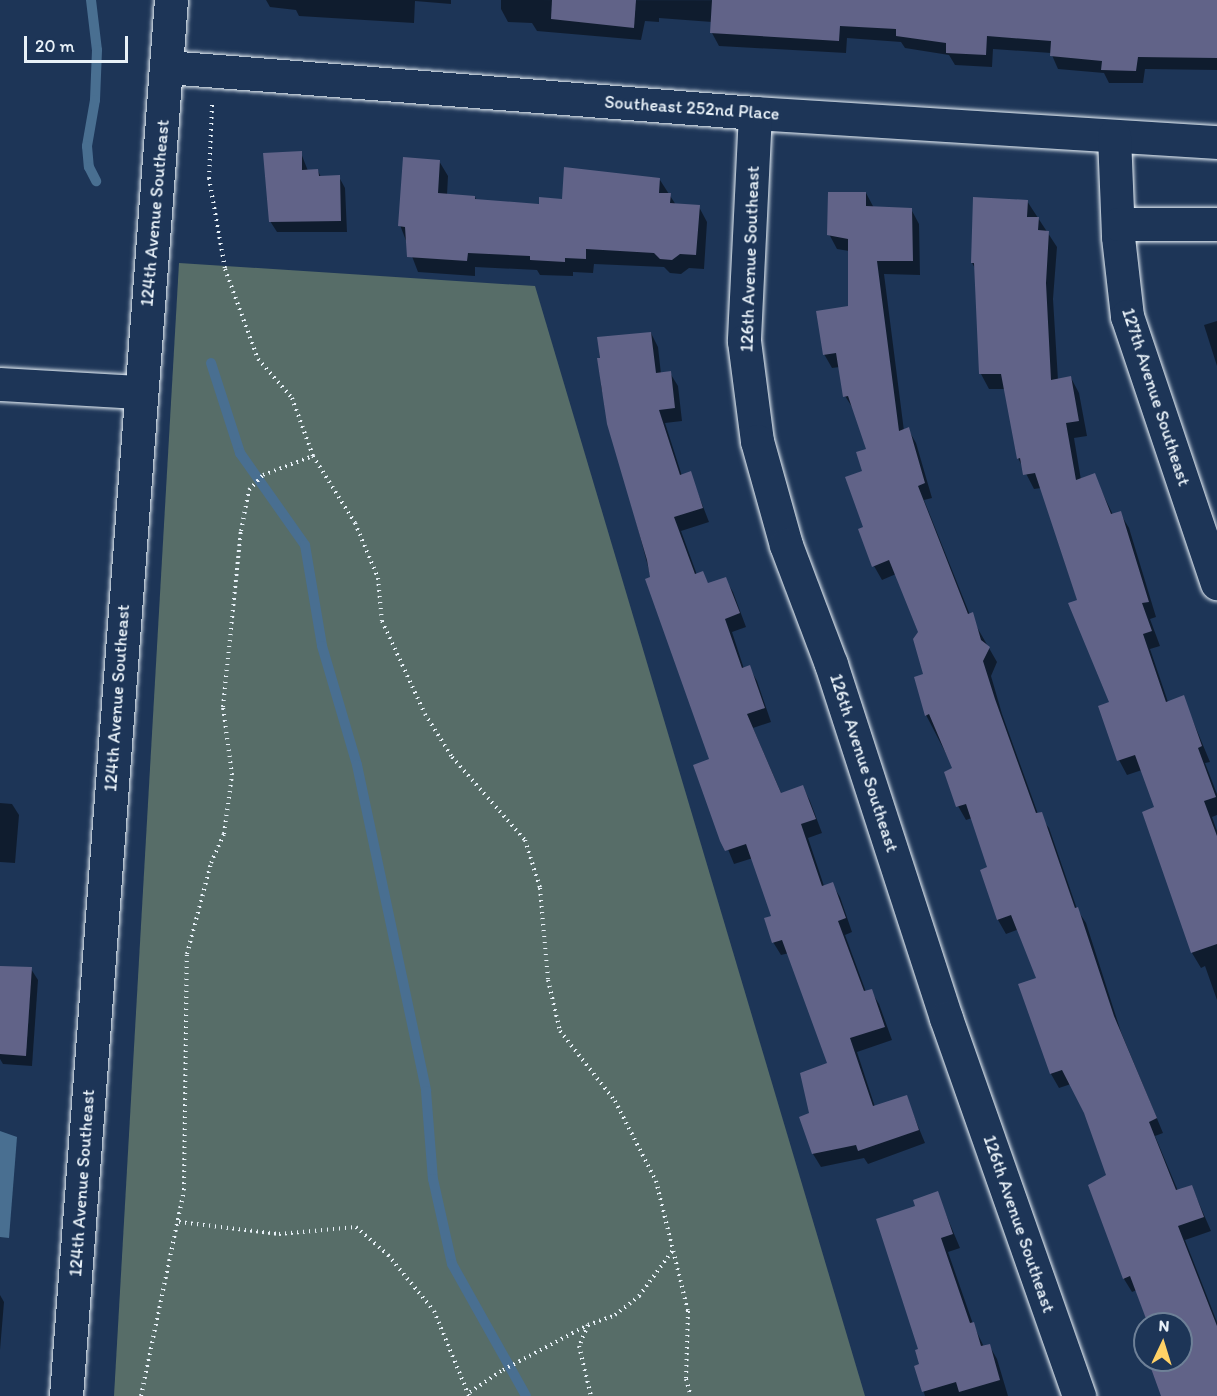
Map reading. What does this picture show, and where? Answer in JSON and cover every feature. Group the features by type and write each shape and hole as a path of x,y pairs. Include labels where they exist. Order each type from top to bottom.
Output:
{"street":[{"name":"124th Avenue Southeast","path":"66,1396 139,392 171,0"},
{"name":"Southeast 252nd Place","path":"167,67 755,113 1217,142"},
{"name":"126th Avenue Southeast","path":"755,113 744,341 758,441 786,545 831,663 946,1018 1079,1396"},
{"name":"127th Avenue Southeast","path":"1114,136 1118,224 1127,316 1217,583"},
{"path":"1118,224 1217,224"},
{"path":"0,384 139,392"}],"path":[{"path":"213,71 209,178 225,269 258,359 292,398 313,456 355,523 378,578 382,621 425,714 452,757 525,840 540,888 548,981 560,1031 615,1101 631,1128 656,1181 688,1311 686,1379 690,1396"},
{"path":"141,1396 156,1311 180,1222 188,1122 187,954 211,863 224,834 232,775 223,707 241,531 249,490 263,475 313,456"},
{"path":"180,1222 279,1234 356,1227 388,1256 434,1311 470,1394 588,1325 615,1315 639,1296 673,1249"},
{"path":"588,1325 579,1346 591,1396"}],"green space":[{"path":"179,263 535,286 865,1396 114,1396"}],"water":[{"path":"0,1131 17,1137 9,1238 0,1237"}],"building":[{"path":"552,0 636,0 634,28 551,19"},
{"path":"712,0 1217,0 1217,58 1138,57 1136,71 1101,70 1102,61 1050,56 1051,41 987,36 986,55 946,53 946,43 896,36 896,29 840,26 839,41 710,33"},
{"path":"302,151 302,170 318,169 319,176 340,175 341,221 269,222 263,153"},
{"path":"403,157 440,160 438,193 475,196 475,199 539,204 539,197 562,199 564,167 660,178 659,193 671,193 670,203 700,205 696,255 680,254 672,260 660,259 654,253 586,249 586,259 565,258 565,262 530,260 530,256 468,253 467,261 407,257 405,227 398,226"},
{"path":"828,192 866,192 866,206 912,208 913,261 877,261 899,431 909,427 925,483 918,486 968,614 973,612 981,640 990,647 983,661 995,699 1036,813 1042,812 1075,908 1078,907 1114,1016 1157,1118 1149,1122 1176,1190 1192,1185 1204,1217 1178,1226 1217,1326 1217,1396 1161,1396 1152,1372 1193,1372 1193,1312 1144,1312 1130,1276 1123,1279 1088,1185 1106,1175 1084,1113 1062,1070 1050,1074 1018,984 1036,978 1011,915 997,920 980,870 987,867 966,804 956,807 944,772 952,768 929,714 925,716 914,677 923,674 913,639 918,632 889,560 872,567 858,529 863,527 845,477 862,471 856,452 866,449 848,396 843,397 836,353 823,355 816,311 848,306 848,239 827,235"},
{"path":"973,197 1028,200 1027,217 1039,217 1038,230 1049,231 1046,283 1051,380 1071,376 1079,421 1066,423 1076,480 1095,473 1111,514 1121,511 1149,602 1142,603 1152,631 1143,634 1166,702 1184,695 1202,746 1198,748 1216,797 1204,801 1217,836 1217,944 1191,953 1142,812 1154,807 1135,755 1117,761 1098,706 1109,702 1068,603 1077,600 1035,473 1023,475 1020,458 1017,459 1001,374 979,374 974,263 971,263"},
{"path":"651,332 656,373 671,371 675,408 659,410 680,475 691,471 703,508 674,517 695,574 703,571 708,583 726,577 740,613 725,619 742,668 750,665 765,708 747,714 781,793 803,785 816,819 801,824 822,886 833,882 846,918 838,921 864,991 872,989 885,1027 850,1038 873,1106 907,1095 919,1130 858,1151 856,1145 812,1154 799,1117 809,1113 800,1073 827,1063 782,940 772,943 764,918 771,916 746,844 725,851 720,841 693,765 709,759 645,579 650,577 647,560 607,424 597,358 600,358 597,337"},
{"path":"0,966 32,967 26,1056 0,1054"},
{"path":"938,1191 953,1234 941,1238 970,1323 974,1322 981,1346 990,1344 1000,1380 959,1392 956,1382 922,1392 914,1366 919,1364 915,1350 918,1349 876,1219 915,1206 913,1200"}],"waterway":[{"path":"91,0 97,50 95,100 87,146 89,167 96,181"},
{"path":"211,363 240,453 305,545 322,646 357,765 426,1091 433,1179 452,1264 526,1396"}]}
